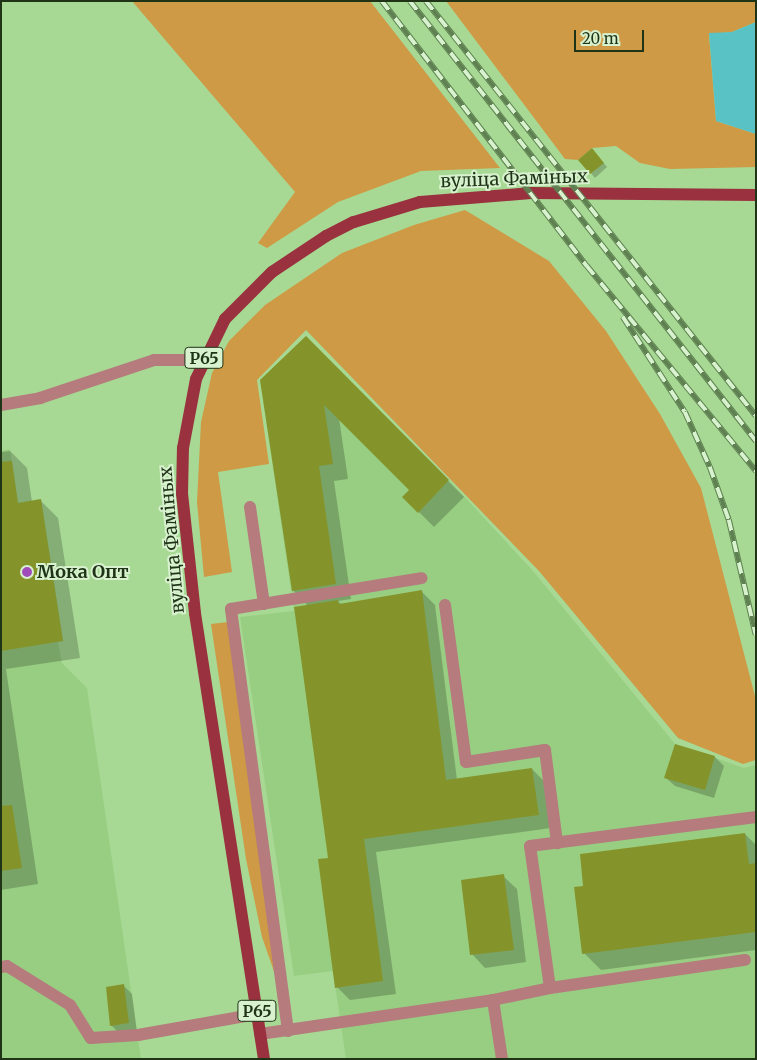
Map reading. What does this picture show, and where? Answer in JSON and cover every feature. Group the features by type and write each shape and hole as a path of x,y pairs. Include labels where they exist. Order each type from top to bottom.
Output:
{"main road":[{"name":"вуліца Фаміных","path":"264,1059 196,613 182,494 188,413 203,360 225,320 272,272 326,236 386,211 420,202 488,194 756,195"}],"lane":[{"path":"1,406 40,398 154,360 203,360"},
{"path":"250,507 264,604"},
{"path":"288,1031 231,609 422,578"},
{"path":"445,605 466,762 545,750 557,843"},
{"path":"550,988 530,846 756,817"},
{"path":"260,1034 493,1000 550,988 745,960"},
{"path":"1,967 7,966 70,1005 91,1038 138,1035 257,1014"},
{"path":"493,1000 502,1059"}],"shaded area":[{"path":"132,1 370,1 500,168 421,171 338,202 267,248 258,243 295,192"},
{"path":"446,1 756,1 756,22 732,32 709,34 716,121 756,134 756,167 670,169 640,163 616,146 592,148 578,160 565,159"},
{"path":"465,210 549,261 606,331 660,414 701,488 756,700 756,760 743,764 678,738 539,571 306,330 257,380 269,464 218,472 232,572 204,577 197,502 201,422 212,373 229,341 265,305 342,253 414,225"},
{"path":"306,336 449,480 533,571 675,744 744,768 756,765 756,1059 346,1059 333,971 294,976 240,617 294,611 260,380"},
{"path":"10,449 18,503 41,499 63,641 58,642 62,663 87,688 141,1059 1,1059 1,451"},
{"path":"228,622 276,977 262,937 246,859 211,624"}],"water":[{"path":"756,22 756,134 716,121 709,33 732,32"}],"building":[{"path":"592,148 604,163 590,174 578,160"},
{"path":"306,336 449,480 418,513 402,497 409,490 324,405 333,464 319,466 336,584 292,591 260,380"},
{"name":"Мока Опт","path":"12,461 18,503 41,499 63,641 1,651 1,462"},
{"path":"422,590 446,780 532,768 539,815 364,839 383,981 335,988 318,859 328,858 294,607 338,600 339,604"},
{"path":"675,744 715,756 705,790 664,778"},
{"path":"12,805 22,868 1,871 1,806"},
{"path":"745,833 749,864 756,863 756,932 582,954 574,887 583,886 580,854"},
{"path":"504,874 514,950 470,955 461,880"},
{"path":"124,984 129,1023 110,1026 106,987"}],"railway":[{"path":"382,1 587,266 756,471"},
{"path":"410,1 756,441"},
{"path":"426,1 756,416"},
{"path":"623,317 685,412 710,467 729,520 756,635"}],"place":[{"name":"Мока Опт","path":"27,572"}]}
